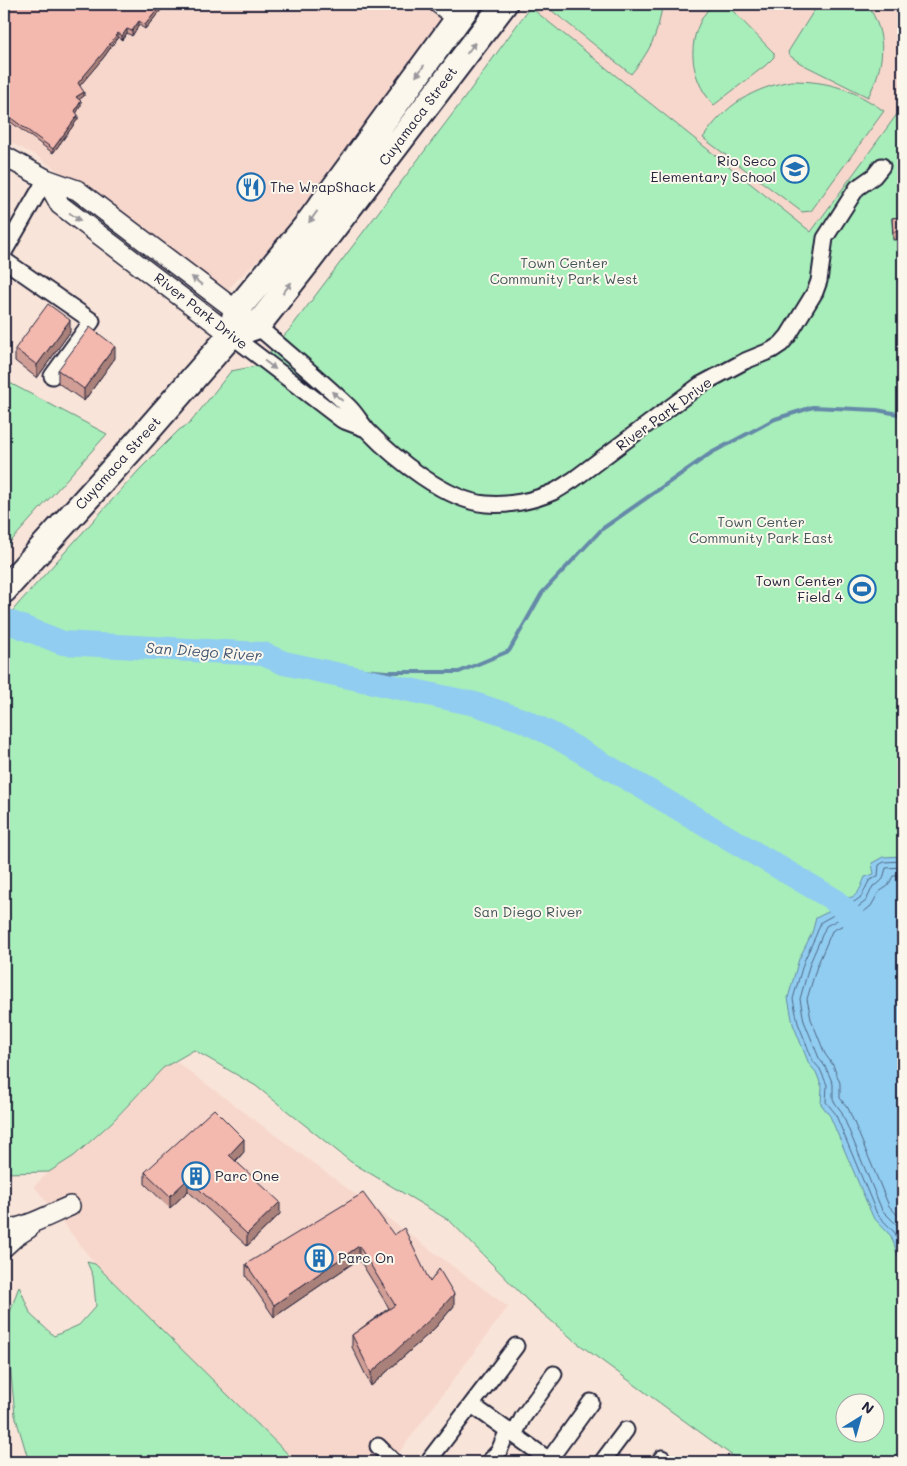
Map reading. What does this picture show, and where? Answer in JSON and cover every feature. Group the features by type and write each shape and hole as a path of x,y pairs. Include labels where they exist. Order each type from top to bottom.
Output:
{"main road":[{"name":"Cuyamaca Street","path":"231,335 257,326 504,4"},
{"name":"Cuyamaca Street","path":"4,590 231,335 236,311 307,225 455,9"}],"street":[{"name":"River Park Drive","path":"4,156 46,179 77,190 257,326 351,408 368,430 393,454 417,473 443,490 484,504 524,502 554,492 573,480 700,385 781,344 815,292 819,281 824,238 857,188 874,176 882,166"},
{"name":"River Park Drive","path":"46,179 60,205 342,420 368,430"},
{"path":"4,252 46,179"},
{"path":"4,260 92,321 52,376"},
{"path":"4,1230 39,1220 70,1206"},
{"path":"4,1247 39,1220"},
{"path":"430,1459 516,1346"},
{"path":"489,1462 499,1451 554,1374"},
{"path":"472,1405 551,1461 591,1402"},
{"path":"602,1462 626,1430"},
{"path":"378,1446 394,1462"}],"shaded area":[{"path":"4,4 428,4 445,16 272,246 225,292 37,156 4,139"},
{"name":"Rio Seco Elementary School","path":"526,4 903,4 903,106 811,232"},
{"path":"175,1061 508,1307 392,1462 296,1462 95,1264 34,1186 49,1172 74,1156 113,1122 163,1068"}],"green space":[{"path":"546,4 662,4 662,7 652,43 643,59 631,74 546,6"},
{"path":"713,4 726,4 774,53 774,57 766,65 714,105 705,94 699,81 694,68 693,54 698,28 704,15"},
{"path":"818,4 867,4 874,16 881,39 882,50 878,73 868,97 800,63 789,55 788,52"},
{"name":"San Diego River","path":"530,7 811,232 903,106 903,1462 741,1462 576,1342 528,1301 450,1221 351,1162 256,1086 194,1050 163,1068 112,1122 74,1156 49,1172 4,1173 4,622 140,469 179,430 190,423 231,371 257,366 290,329 463,100"},
{"path":"791,81 805,81 840,88 862,97 884,111 811,211 802,212 703,138 730,107 752,93"},
{"path":"4,380 107,434 4,549"},
{"path":"87,1262 95,1264 296,1462 29,1462 15,1415 6,1324 19,1286 31,1315 54,1336 79,1325 96,1306 93,1276"}],"water":[{"path":"903,856 903,1269 891,1236 873,1217 830,1116 821,1104 822,1087 816,1072 809,1064 793,1024 788,998 799,959 812,933 816,918 836,908 843,899 855,895 860,890 865,877 874,874 872,863 883,857"}],"building":[{"path":"4,4 162,4 145,25 139,21 132,31 127,29 122,36 118,33 78,83 84,92 76,97 81,101 75,111 78,115 53,149 4,113"},
{"path":"903,217 903,231 893,232 892,218"},
{"path":"48,304 70,320 37,365 15,349"},
{"path":"90,327 115,346 84,389 58,370"},
{"name":"Parc One","path":"214,1109 244,1139 229,1155 280,1202 247,1234 188,1179 170,1196 145,1172"},
{"path":"363,1193 394,1235 404,1228 430,1282 439,1269 454,1294 434,1316 371,1373 352,1335 395,1305 359,1246 274,1305 246,1264"}],"waterway":[{"path":"284,663 386,672 459,672 509,651 542,593 602,529 711,453 775,419 813,407 877,410 903,415"},
{"name":"San Diego River","path":"4,620 63,643 263,654 284,663 475,704 525,721 555,736 833,899 862,927"}],"place":[{"name":"Rio Seco Elementary School","path":"795,169"},
{"name":"The WrapShack","path":"251,187"},
{"name":"Town Center Field 4","path":"862,589"},
{"name":"Parc One","path":"196,1176"},
{"name":"Parc On","path":"319,1258"}],"park label":[{"name":"Town Center Community Park West","path":"564,272"},
{"name":"Town Center Community Park East","path":"761,530"}]}
